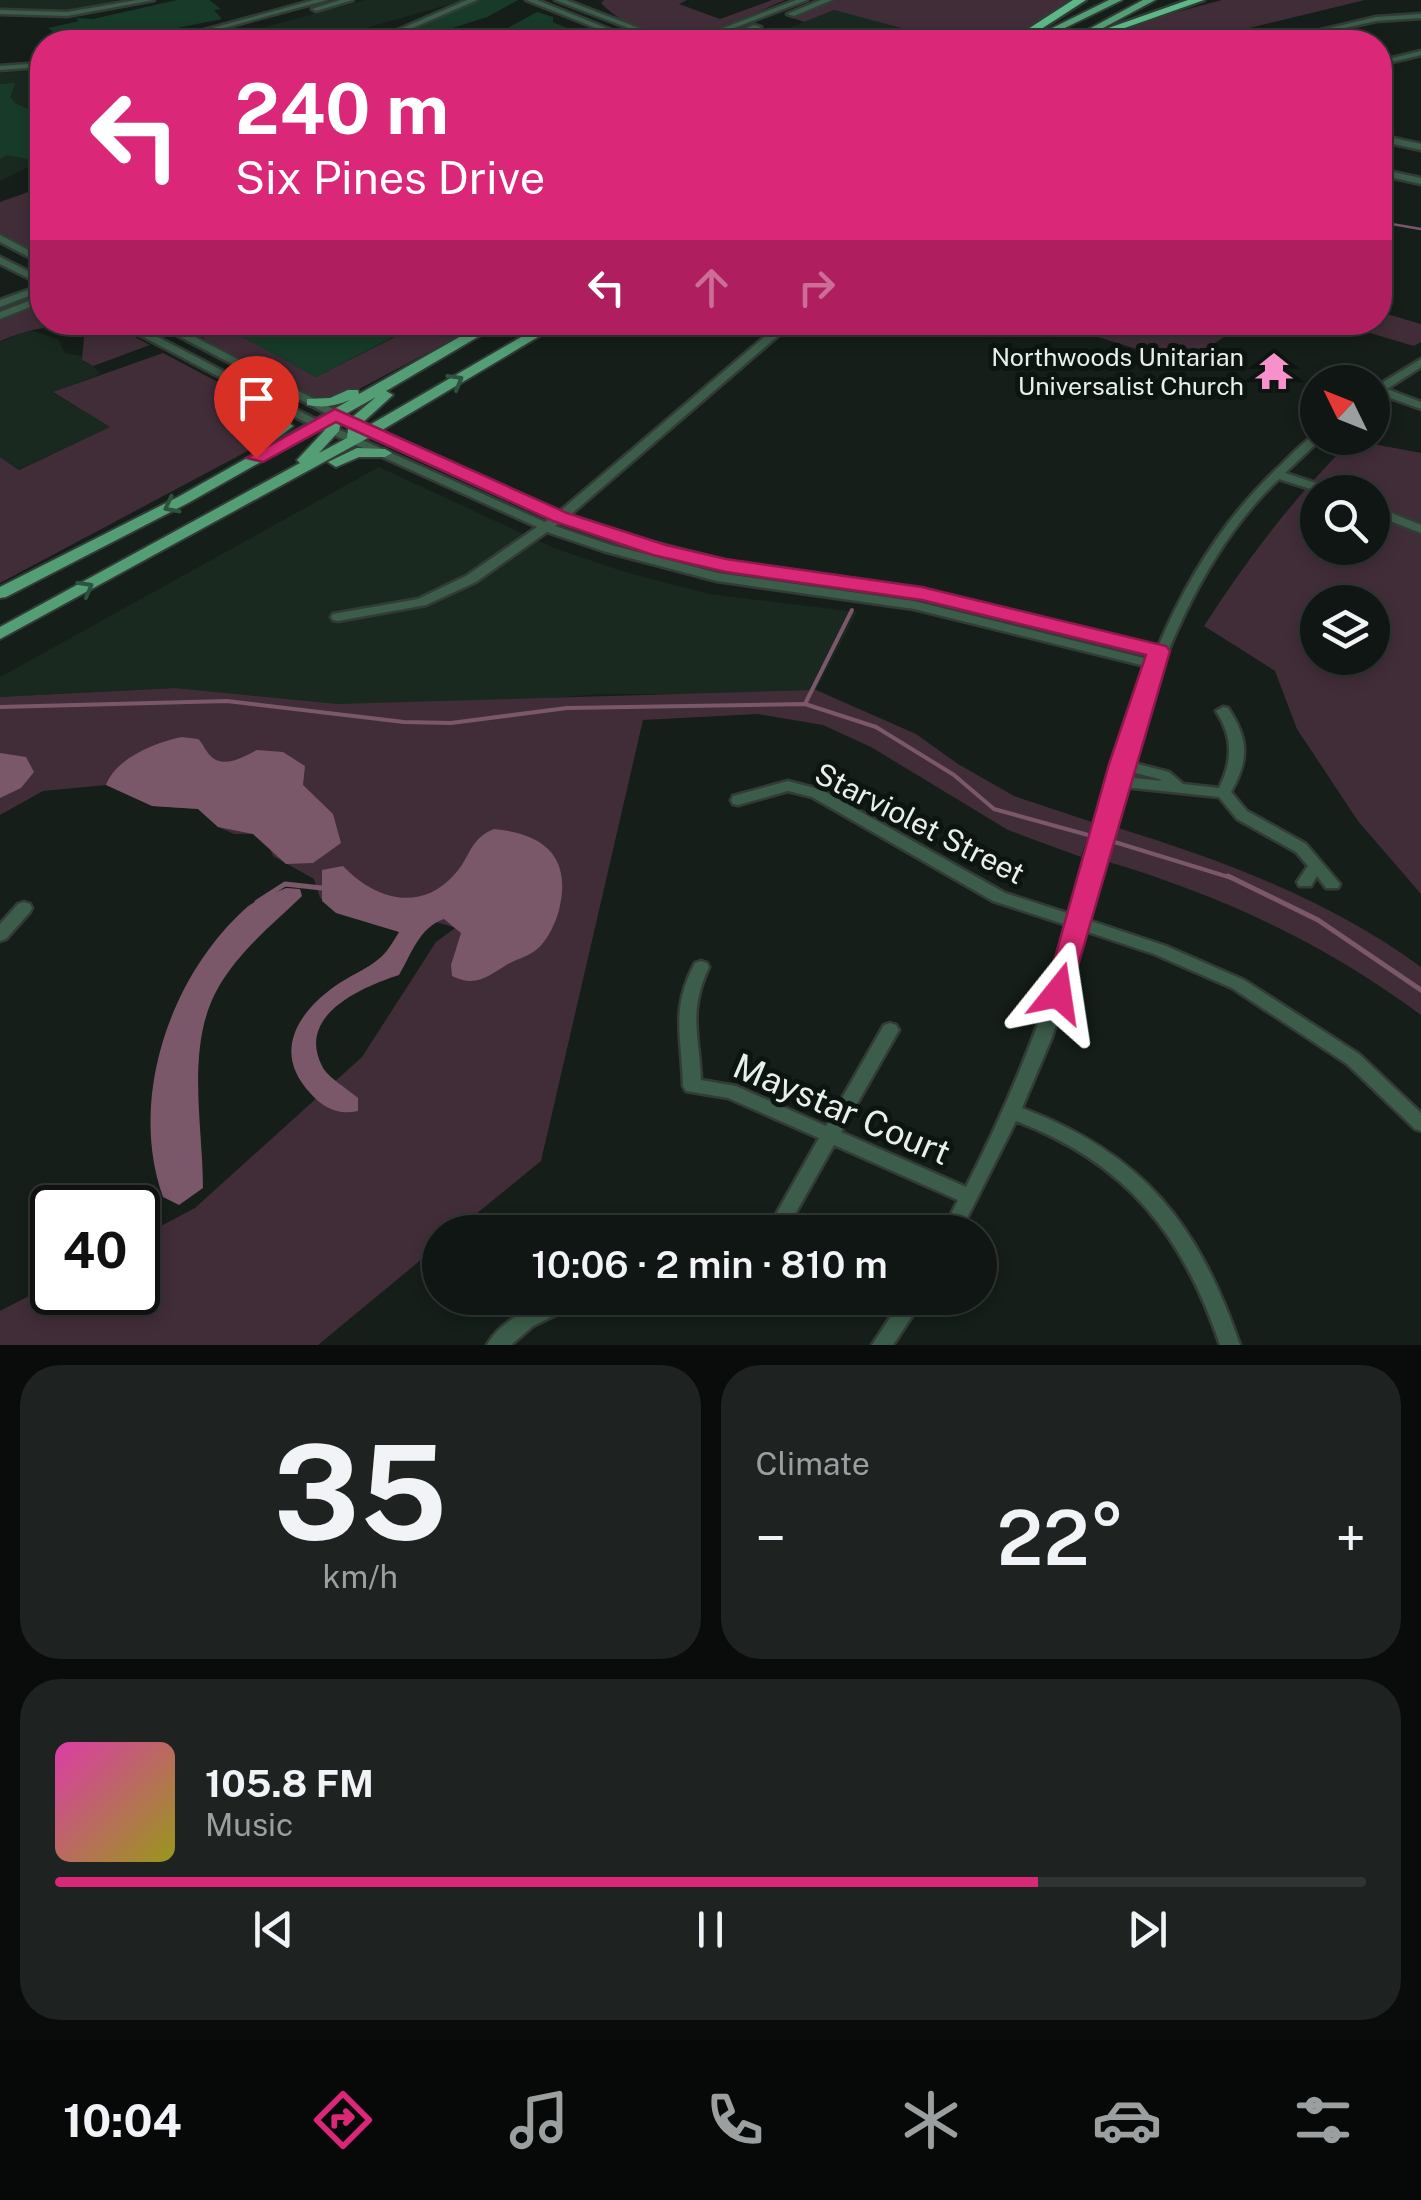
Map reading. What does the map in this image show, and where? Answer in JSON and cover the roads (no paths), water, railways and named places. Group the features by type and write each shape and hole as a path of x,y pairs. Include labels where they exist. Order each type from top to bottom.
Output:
{"highway":[{"path":"1033,30 1081,0"},
{"path":"1108,30 1199,0"}],"main road":[{"path":"1055,30 1118,0"},
{"path":"1094,30 1150,0"},
{"path":"0,593 328,423 473,335"},
{"path":"354,431 372,430 535,335"},
{"path":"312,402 340,400 409,372"},
{"path":"0,634 289,476 354,431 409,372"},
{"path":"238,469 243,454 286,426 251,400 251,392"},
{"path":"289,476 328,423"},
{"path":"289,476 329,466 357,452 385,453"}],"street":[{"path":"0,12 67,14 150,0"},
{"path":"212,30 323,0"},
{"path":"240,30 349,0"},
{"path":"400,30 474,0"},
{"path":"532,0 606,30"},
{"path":"560,0 638,30"},
{"path":"725,30 803,3 828,0"},
{"path":"745,30 803,3"},
{"path":"1329,30 1421,16"},
{"path":"259,18 270,22"},
{"path":"1392,59 1421,53"},
{"path":"0,64 30,62"},
{"path":"1392,140 1421,146"},
{"path":"1392,175 1421,182"},
{"path":"0,238 30,254"},
{"path":"1,262 30,278"},
{"path":"0,304 30,290"},
{"path":"0,316 30,304"},
{"path":"144,335 251,392 354,431 385,453 546,527 651,562 717,577 950,606"},
{"path":"181,335 312,402 328,423"},
{"path":"338,617 439,596 546,527 774,335"},
{"path":"166,347 187,338"},
{"path":"1390,382 1421,362"},
{"path":"1390,397 1421,406"},
{"path":"372,430 560,517 660,550 950,606 1156,658"},
{"path":"961,1215 1040,1048 1156,658 1222,538 1276,474 1300,452"},
{"path":"1276,474 1300,482"},
{"path":"1390,516 1421,529"},
{"path":"1223,711 1236,727 1240,750 1223,793"},
{"path":"1119,773 1162,788 1177,786 1223,793 1242,815 1284,835 1332,884"},
{"name":"Starviolet Street","path":"738,800 788,786 817,793 998,898 1050,917 1077,920 1201,967 1276,1006 1353,1059 1421,1124"},
{"path":"1305,882 1316,865"},
{"path":"0,935 24,908"},
{"name":"Maystar Court","path":"701,967 684,1009 692,1054 692,1086 730,1092 970,1198"},
{"path":"785,1215 890,1030"},
{"path":"1013,1112 1048,1123 1095,1151 1152,1200 1200,1262 1230,1345"},
{"path":"497,1345 536,1315"},
{"path":"882,1345 902,1315"}],"waterway":[{"path":"1392,224 1421,229"},
{"path":"805,704 852,610"},
{"path":"0,707 227,701 404,722 451,723 567,708 805,704"},
{"path":"805,704 876,727 954,775 994,809 1099,838"},
{"path":"1108,840 1233,878"},
{"path":"1228,876 1233,878"},
{"path":"1233,878 1318,920 1421,990"},
{"path":"257,902 285,884 322,888"}],"place":[{"name":"Northwoods Unitarian Universalist Church","path":"1274,371"}]}
